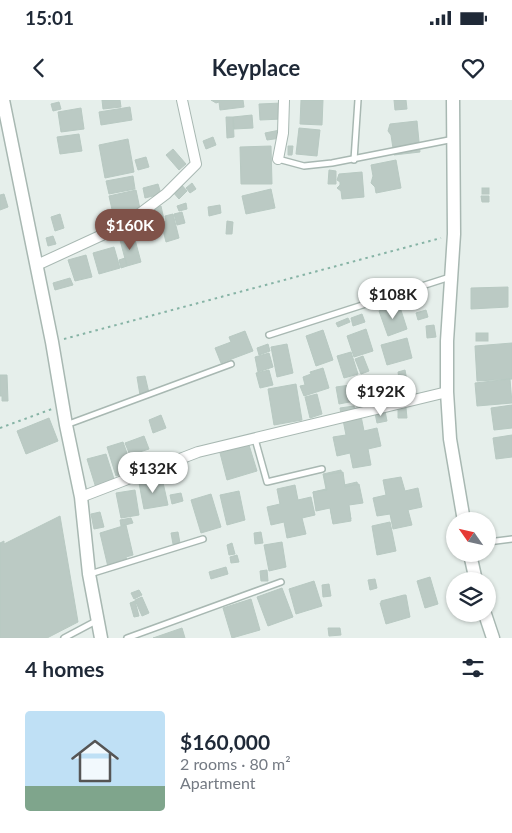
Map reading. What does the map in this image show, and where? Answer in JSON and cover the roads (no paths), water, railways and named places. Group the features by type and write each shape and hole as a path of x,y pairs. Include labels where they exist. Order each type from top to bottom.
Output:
{"street":[{"path":"3,100 4,119 37,265 81,497 89,574 101,638"},
{"path":"37,265 126,224 166,194 196,164 182,100"},
{"path":"278,158 283,133 284,100"},
{"path":"453,100 454,234 447,341 447,392 450,439 462,512"},
{"path":"81,497 198,452 447,392"},
{"path":"488,622 493,638"}],"lane":[{"path":"354,160 358,100"},
{"path":"278,158 304,166 354,160 454,139"},
{"path":"269,335 452,277"},
{"path":"66,425 231,364"},
{"path":"255,438 268,482 322,469"},
{"path":"89,574 204,539"},
{"path":"496,541 512,539"},
{"path":"127,638 281,582"},
{"path":"64,638 99,620"}]}
